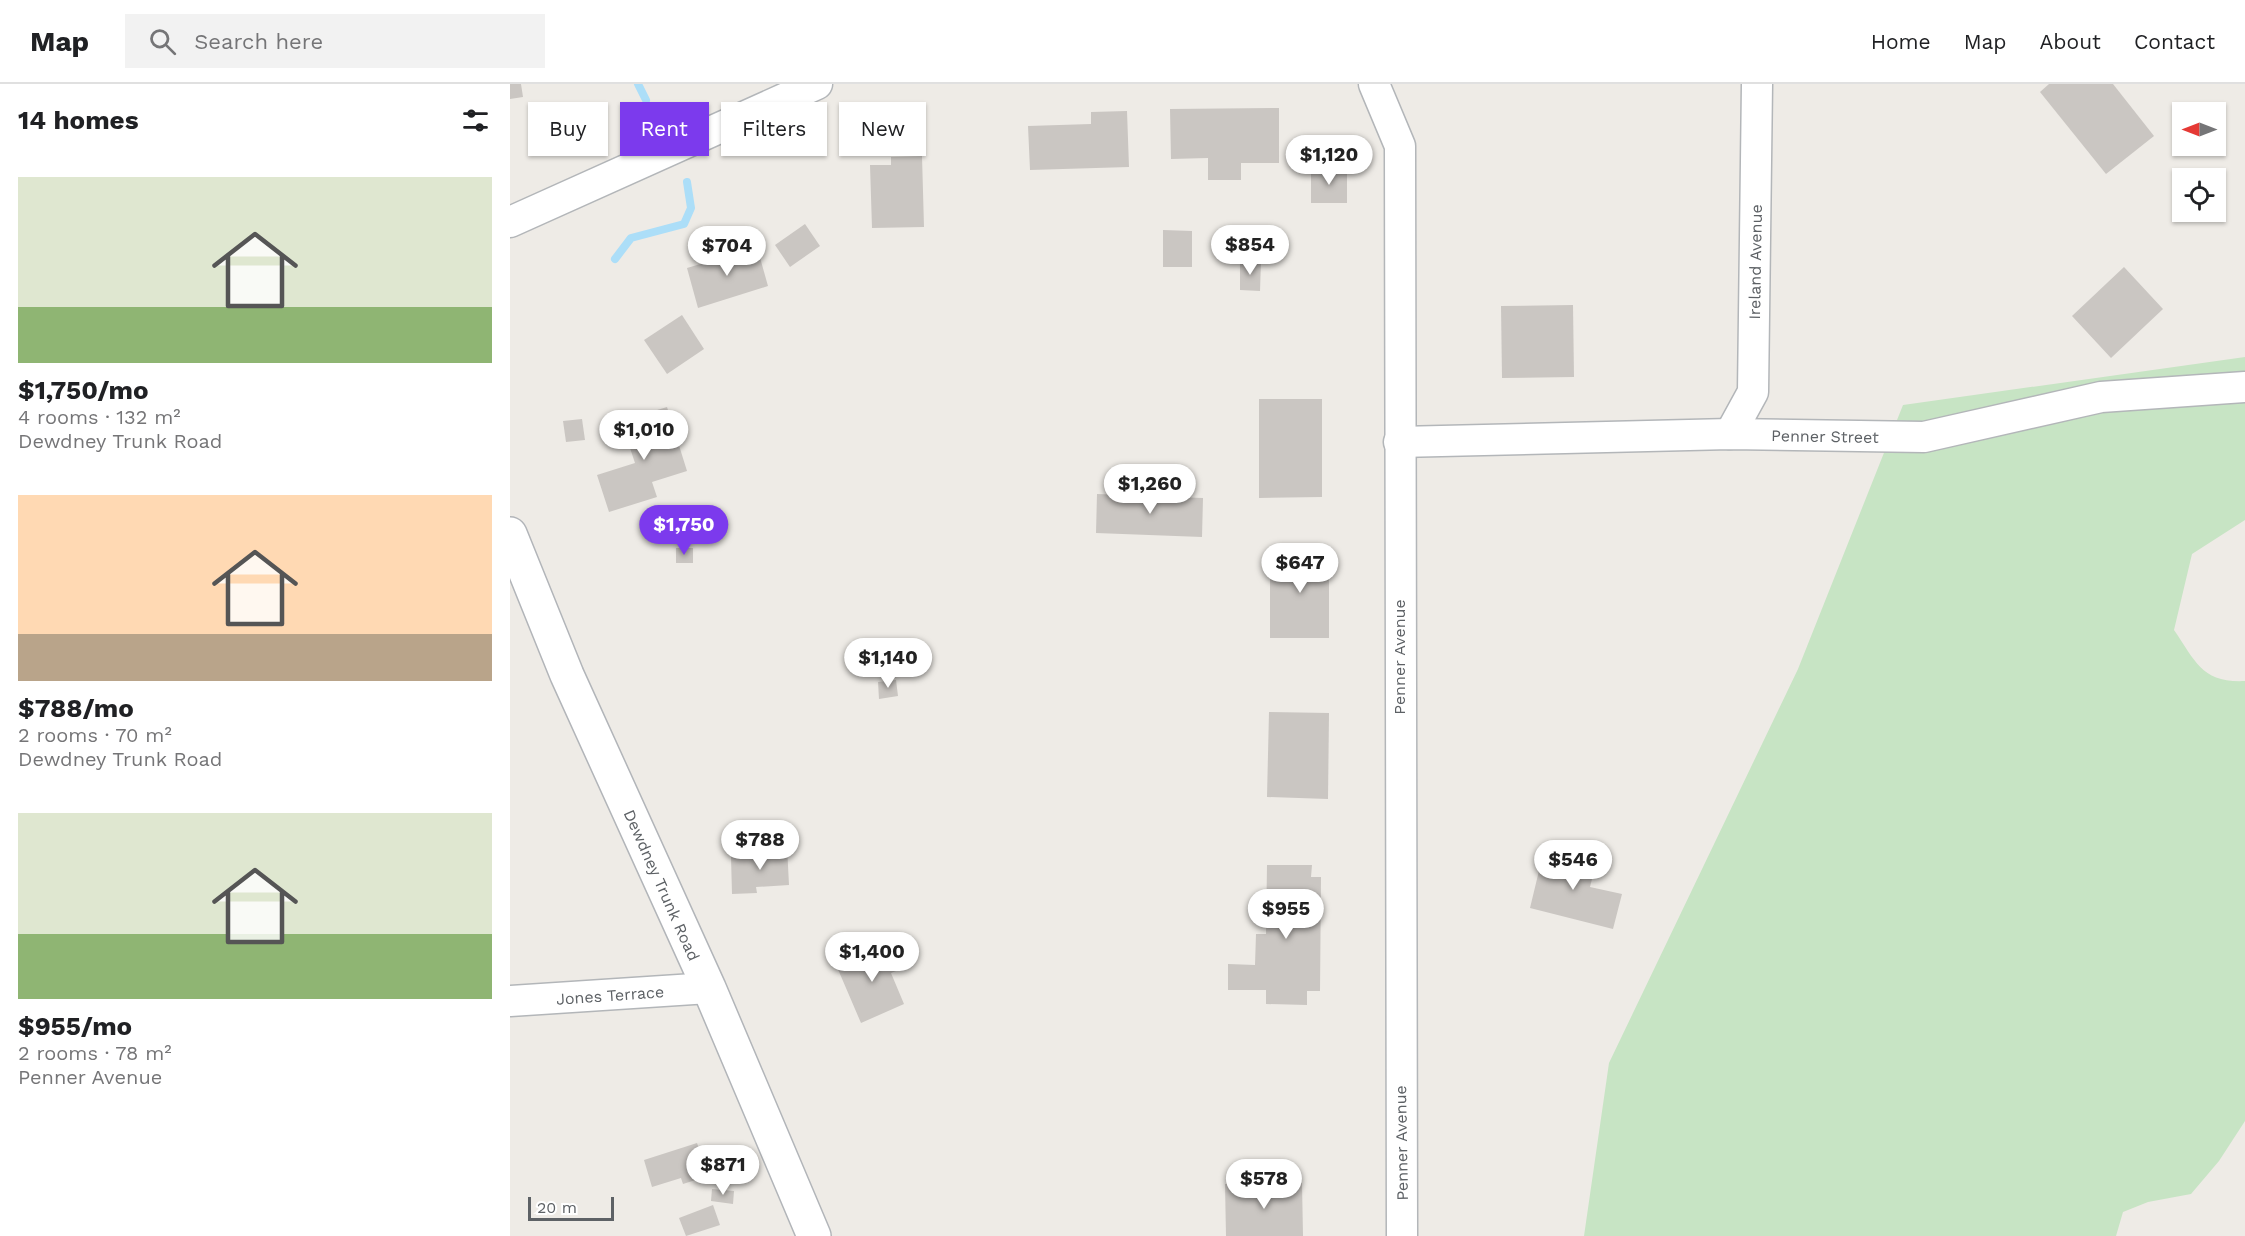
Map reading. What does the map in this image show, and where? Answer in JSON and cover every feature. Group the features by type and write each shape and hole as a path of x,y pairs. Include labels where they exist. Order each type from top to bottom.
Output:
{"main road":[{"name":"Dewdney Trunk Road","path":"510,534 567,675 709,988 814,1236"}],"street":[{"path":"510,222 817,84"},
{"name":"Penner Avenue","path":"1374,84 1400,146 1402,1236"},
{"name":"Ireland Avenue","path":"1730,434 1753,392 1757,84"},
{"name":"Penner Street","path":"1399,442 1730,434 1924,438 2101,397 2245,387"},
{"name":"Jones Terrace","path":"510,1001 709,988"}],"green space":[{"path":"2245,357 2245,520 2192,554 2174,630 2195,661 2209,674 2231,681 2245,681 2245,1121 2219,1161 2191,1194 2148,1202 2123,1212 2116,1236 1584,1236 1609,1063 1798,669 1903,405"}],"building":[{"path":"510,84 521,84 523,97 510,99"},
{"path":"2049,84 2113,84 2154,136 2106,174 2040,92"},
{"path":"1279,108 1279,163 1241,163 1241,180 1208,180 1208,158 1171,159 1170,109"},
{"path":"1127,111 1129,167 1030,170 1028,126 1091,124 1091,112"},
{"path":"922,156 924,227 872,228 870,165 891,165 891,157"},
{"path":"1311,169 1347,169 1347,203 1311,203"},
{"path":"805,224 820,246 790,267 775,245"},
{"path":"1163,230 1192,231 1192,267 1163,267"},
{"path":"757,247 768,286 698,308 687,268"},
{"path":"1240,261 1261,261 1260,291 1240,290"},
{"path":"2124,267 2163,309 2111,358 2072,316"},
{"path":"1573,305 1574,377 1502,378 1501,306"},
{"path":"682,315 704,349 667,374 644,340"},
{"path":"1259,399 1322,399 1322,497 1259,498"},
{"path":"667,407 687,471 652,482 657,497 609,512 597,475 635,463 621,421"},
{"path":"582,419 585,440 566,442 563,421"},
{"path":"1097,494 1203,498 1202,537 1096,533"},
{"path":"676,548 693,548 693,563 676,563"},
{"path":"1270,550 1329,550 1329,638 1270,638"},
{"path":"896,680 898,696 879,699 878,682"},
{"path":"1269,712 1329,713 1328,799 1267,797"},
{"path":"787,846 789,885 756,887 757,893 732,894 731,857 755,856 756,860 767,860 766,847"},
{"path":"1544,850 1596,863 1590,887 1622,894 1613,929 1530,908"},
{"path":"1267,865 1312,865 1311,877 1321,877 1320,991 1307,991 1307,1005 1266,1004 1266,990 1228,990 1228,964 1255,965 1256,934 1266,934"},
{"path":"890,944 901,969 891,973 904,1004 861,1023 837,967"},
{"path":"697,1143 708,1176 683,1184 681,1178 652,1187 644,1160"},
{"path":"1302,1183 1303,1236 1226,1236 1225,1184"},
{"path":"712,1189 734,1191 733,1204 711,1201"},
{"path":"713,1205 720,1225 686,1236 679,1218"}],"waterway":[{"path":"638,84 646,100"},
{"path":"615,259 631,238 684,224 691,208 687,182"}]}
